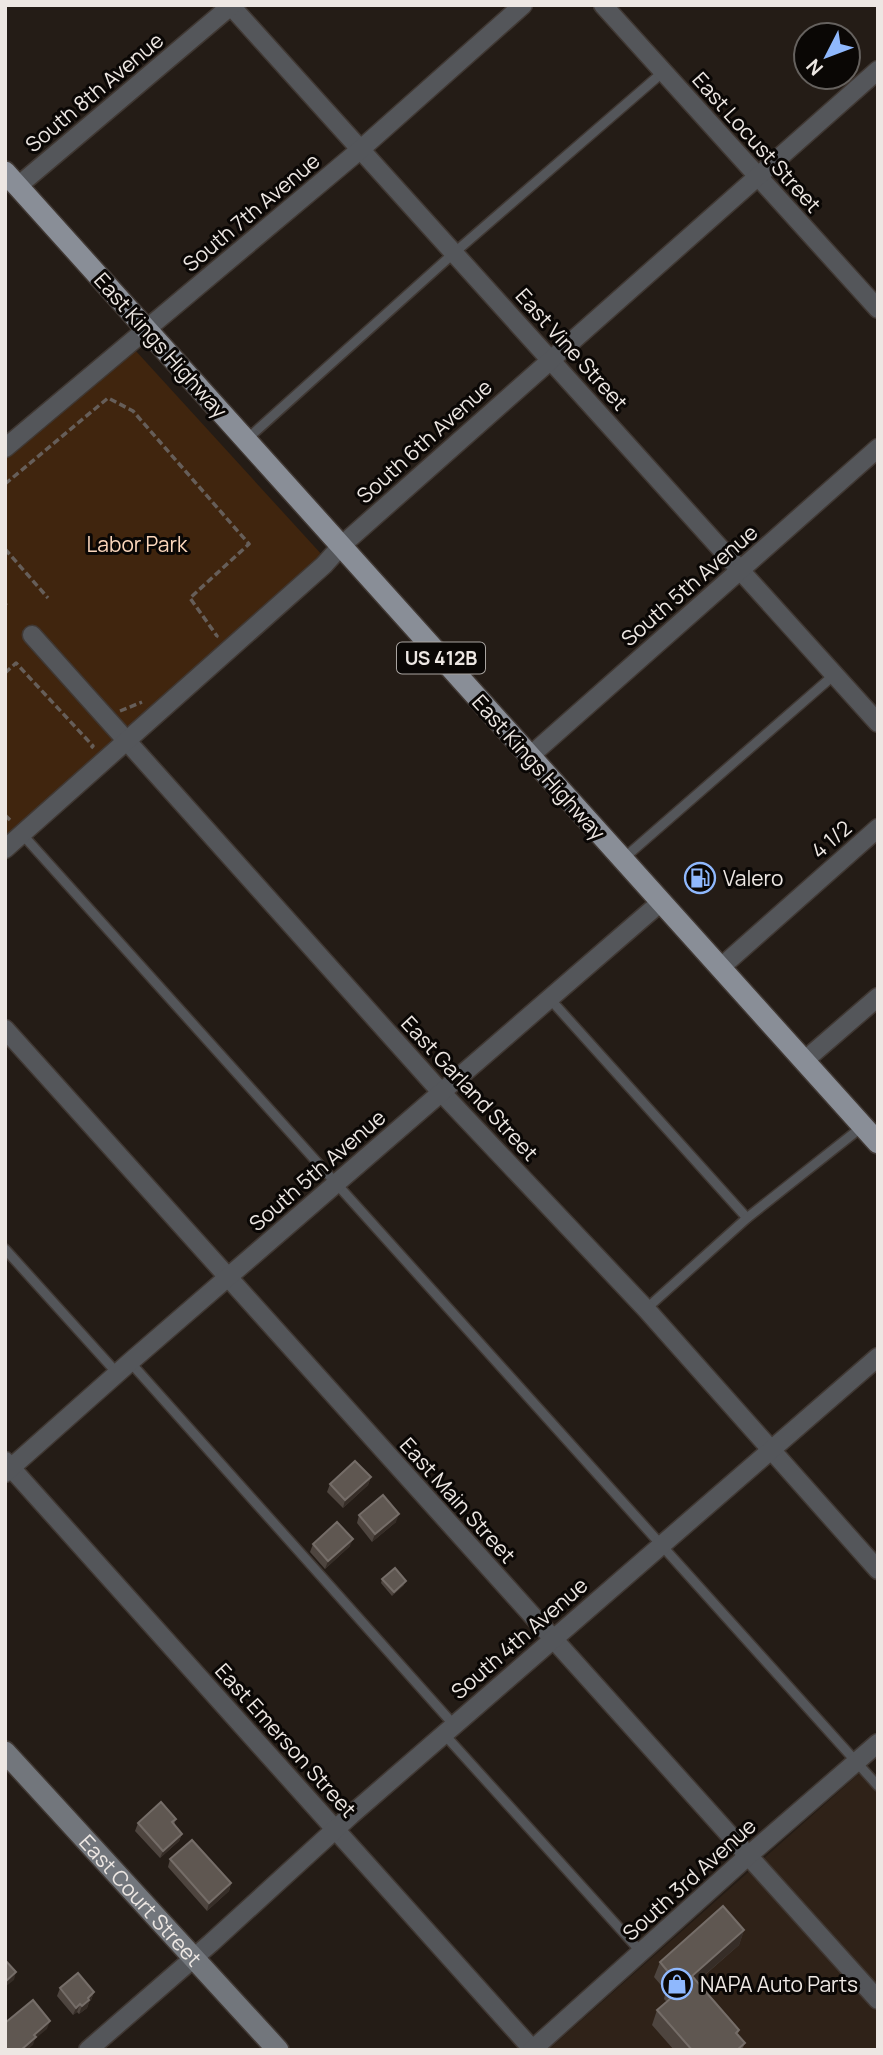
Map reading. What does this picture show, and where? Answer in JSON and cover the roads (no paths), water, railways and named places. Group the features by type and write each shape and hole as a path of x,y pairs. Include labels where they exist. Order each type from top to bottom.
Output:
{"main road":[{"name":"East Kings Highway","path":"12,179 878,1143"}],"street":[{"name":"South 7th Avenue","path":"5,449 361,149 523,5"},
{"name":"East Locust Street","path":"603,5 878,309"},
{"name":"East Vine Street","path":"231,6 878,723"},
{"name":"South 8th Avenue","path":"12,179 231,6"},
{"name":"South 6th Avenue","path":"5,849 550,359 878,70"},
{"name":"South 5th Avenue","path":"530,756 878,449"},
{"name":"East Garland Street","path":"32,635 441,1091 646,1309 878,1570"},
{"name":"4 1/2","path":"720,968 878,828"},
{"name":"South 5th Avenue","path":"7,1467 661,902"},
{"path":"804,1061 878,997"},
{"name":"East Main Street","path":"5,1029 878,2000"},
{"name":"South 4th Avenue","path":"88,2050 335,1829 878,1357"},
{"name":"East Emerson Street","path":"7,1467 533,2050"},
{"name":"South 3rd Avenue","path":"533,2050 878,1743"},
{"name":"East Court Street","path":"5,1752 278,2050"}],"lane":[{"path":"246,440 454,253 663,72"},
{"path":"622,860 834,675"},
{"path":"22,834 878,1786"},
{"path":"550,999 747,1218"},
{"path":"646,1309 747,1218 863,1126"},
{"path":"5,1249 123,1368 449,1729 641,1952"}],"place":[{"name":"Valero","path":"700,878"},
{"name":"NAPA Auto Parts","path":"677,1984"}],"park label":[{"name":"Labor Park","path":"137,544"}]}
